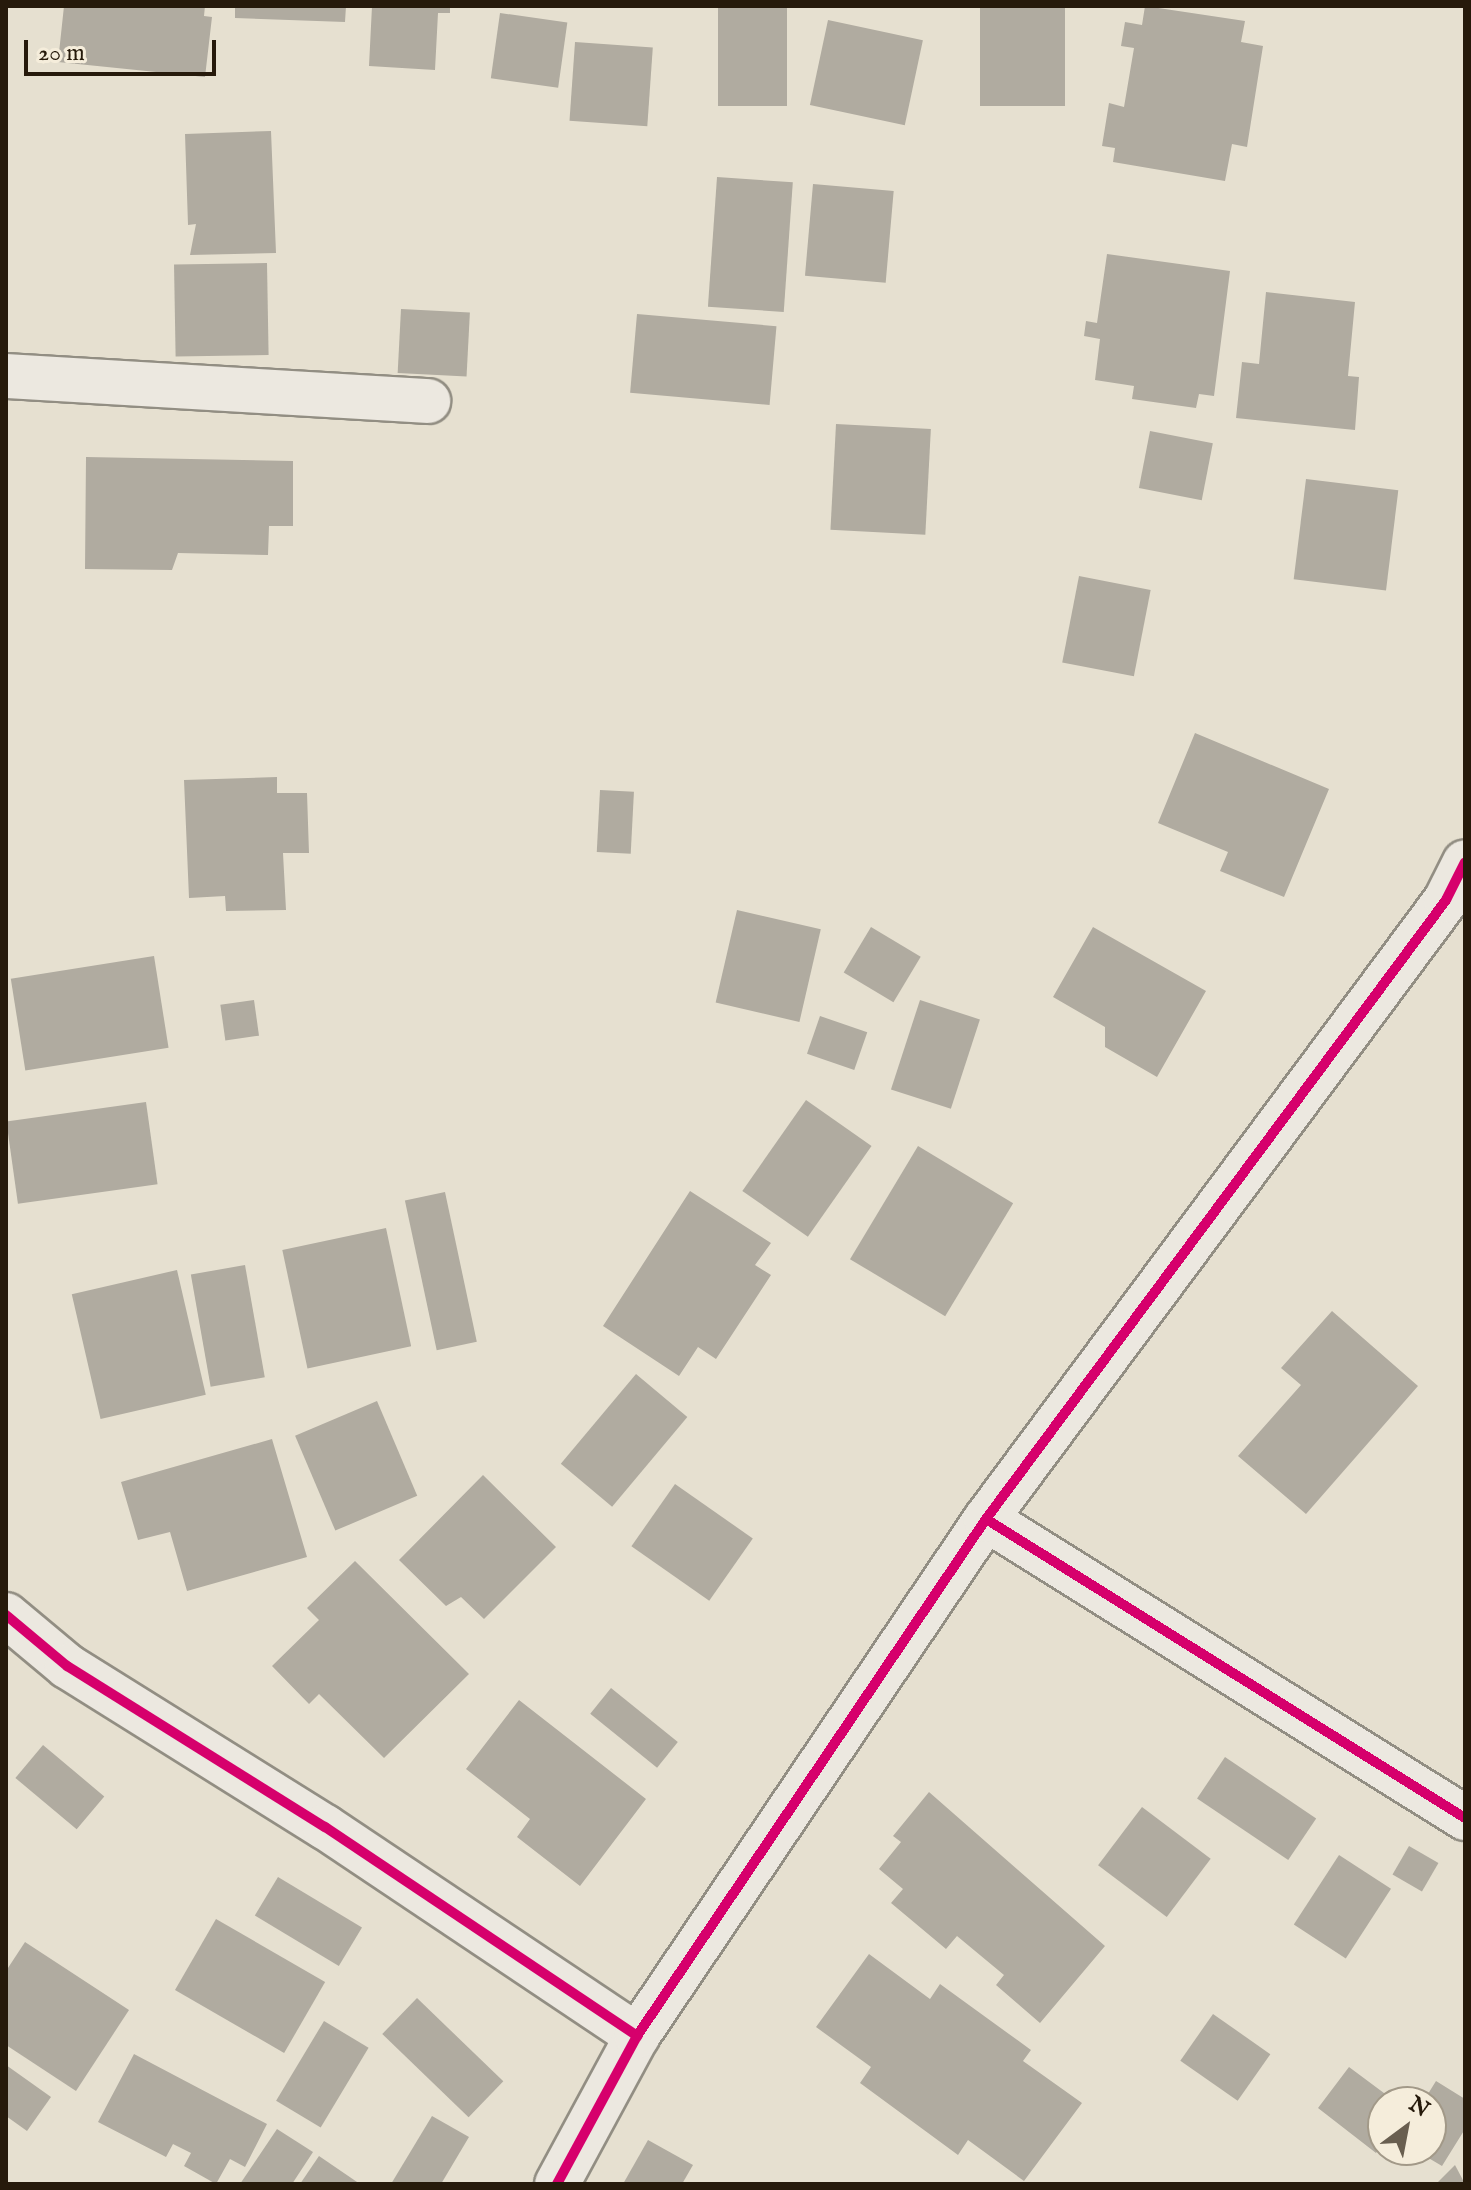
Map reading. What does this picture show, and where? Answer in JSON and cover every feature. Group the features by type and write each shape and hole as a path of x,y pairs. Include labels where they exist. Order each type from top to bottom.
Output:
{"street":[{"path":"6,376 428,401"},
{"path":"557,2184 637,2036 986,1519 1418,939 1465,862"},
{"path":"986,1519 1465,1818"},
{"path":"6,1615 67,1666 325,1827 637,2036"}],"building":[{"path":"64,6 205,6 204,16 212,17 205,77 58,62"},
{"path":"235,6 346,6 345,22 235,18"},
{"path":"372,6 450,6 450,13 438,13 435,70 369,66"},
{"path":"718,6 787,6 787,106 718,106"},
{"path":"980,6 1065,6 1065,106 980,106"},
{"path":"1145,6 1245,21 1241,42 1263,46 1247,147 1232,144 1225,181 1113,162 1115,148 1102,146 1109,103 1124,107 1134,48 1121,46 1125,22 1142,25"},
{"path":"500,13 567,22 558,88 491,78"},
{"path":"828,20 923,40 905,125 810,105"},
{"path":"575,42 653,47 647,126 569,121"},
{"path":"271,131 276,253 190,255 196,224 188,225 185,134"},
{"path":"717,177 793,182 784,312 708,307"},
{"path":"813,184 894,191 886,283 805,276"},
{"path":"1107,254 1230,271 1214,396 1199,394 1196,408 1132,399 1134,386 1095,380 1100,339 1084,336 1086,321 1097,323"},
{"path":"267,263 269,355 176,357 174,265"},
{"path":"1266,292 1355,302 1348,376 1359,377 1355,430 1236,418 1242,362 1259,364"},
{"path":"401,309 470,313 467,377 398,373"},
{"path":"637,314 776,326 770,405 630,393"},
{"path":"836,424 931,429 925,535 830,530"},
{"path":"1150,431 1213,443 1202,500 1139,488"},
{"path":"86,457 293,461 293,526 269,526 268,555 178,553 172,570 85,569"},
{"path":"1306,479 1398,490 1386,591 1294,579"},
{"path":"1079,576 1151,590 1134,676 1062,662"},
{"path":"1195,733 1329,789 1284,897 1220,871 1228,852 1158,823"},
{"path":"277,777 277,793 307,793 309,853 283,853 286,910 226,911 225,896 189,898 184,780"},
{"path":"600,790 634,792 631,854 597,852"},
{"path":"737,910 821,929 799,1022 716,1003"},
{"path":"871,927 921,957 893,1002 844,972"},
{"path":"1093,927 1206,991 1157,1077 1105,1047 1105,1027 1053,997"},
{"path":"154,956 169,1048 25,1071 11,979"},
{"path":"254,1000 259,1036 225,1040 220,1005"},
{"path":"920,1000 980,1019 951,1109 891,1089"},
{"path":"820,1016 867,1032 854,1070 807,1054"},
{"path":"806,1100 872,1146 808,1237 742,1191"},
{"path":"146,1102 158,1184 18,1204 6,1122"},
{"path":"918,1146 1013,1203 945,1316 850,1259"},
{"path":"690,1191 771,1243 755,1265 771,1275 716,1359 698,1347 679,1376 603,1326"},
{"path":"445,1192 477,1342 437,1350 405,1201"},
{"path":"386,1228 411,1346 307,1368 282,1250"},
{"path":"245,1265 265,1377 211,1387 191,1275"},
{"path":"177,1270 206,1395 101,1419 72,1294"},
{"path":"1332,1311 1418,1386 1306,1514 1238,1456 1301,1385 1281,1368"},
{"path":"636,1374 687,1417 612,1507 561,1464"},
{"path":"377,1401 417,1496 335,1531 295,1436"},
{"path":"272,1439 307,1557 187,1591 170,1532 138,1540 121,1482"},
{"path":"483,1475 556,1547 484,1619 461,1597 446,1606 399,1560"},
{"path":"675,1484 753,1538 709,1601 631,1546"},
{"path":"355,1561 469,1674 384,1758 319,1694 309,1704 272,1666 319,1620 307,1608"},
{"path":"611,1688 678,1742 657,1768 590,1714"},
{"path":"519,1700 646,1799 580,1886 517,1837 530,1819 466,1769"},
{"path":"43,1745 104,1796 77,1829 15,1778"},
{"path":"1225,1757 1316,1819 1288,1860 1197,1798"},
{"path":"929,1792 1105,1946 1040,2023 996,1985 1004,1975 957,1936 946,1949 891,1903 903,1889 879,1869 901,1842 893,1836"},
{"path":"1142,1807 1211,1859 1167,1917 1098,1865"},
{"path":"1409,1846 1438,1863 1422,1892 1392,1875"},
{"path":"1339,1855 1391,1889 1346,1958 1294,1925"},
{"path":"278,1877 362,1927 339,1966 255,1916"},
{"path":"216,1919 325,1982 284,2053 175,1990"},
{"path":"25,1942 129,2010 76,2091 6,2045 6,1971"},
{"path":"869,1954 930,1999 940,1984 1031,2050 1023,2061 1082,2103 1024,2181 968,2140 958,2155 860,2083 871,2067 816,2027"},
{"path":"417,1998 503,2081 469,2117 382,2034"},
{"path":"1213,2014 1270,2054 1238,2101 1180,2061"},
{"path":"324,2021 369,2048 321,2127 276,2101"},
{"path":"134,2054 267,2124 245,2167 230,2159 216,2184 184,2166 191,2153 173,2144 166,2157 98,2122"},
{"path":"6,2065 51,2097 27,2131 6,2116"},
{"path":"1349,2067 1375,2086 1367,2086 1367,2146 1318,2108"},
{"path":"1447,2088 1465,2099 1465,2129 1447,2158"},
{"path":"432,2116 469,2137 441,2184 391,2184"},
{"path":"277,2129 313,2152 292,2184 240,2184"},
{"path":"648,2140 693,2165 682,2184 623,2184"},
{"path":"319,2156 360,2184 300,2184"},
{"path":"1455,2165 1465,2184 1436,2184"}],"cycle path":[{"path":"557,2184 637,2036 986,1519 1446,900 1465,862"},
{"path":"986,1519 1465,1818"},
{"path":"6,1615 67,1666 325,1827 637,2036"}]}
